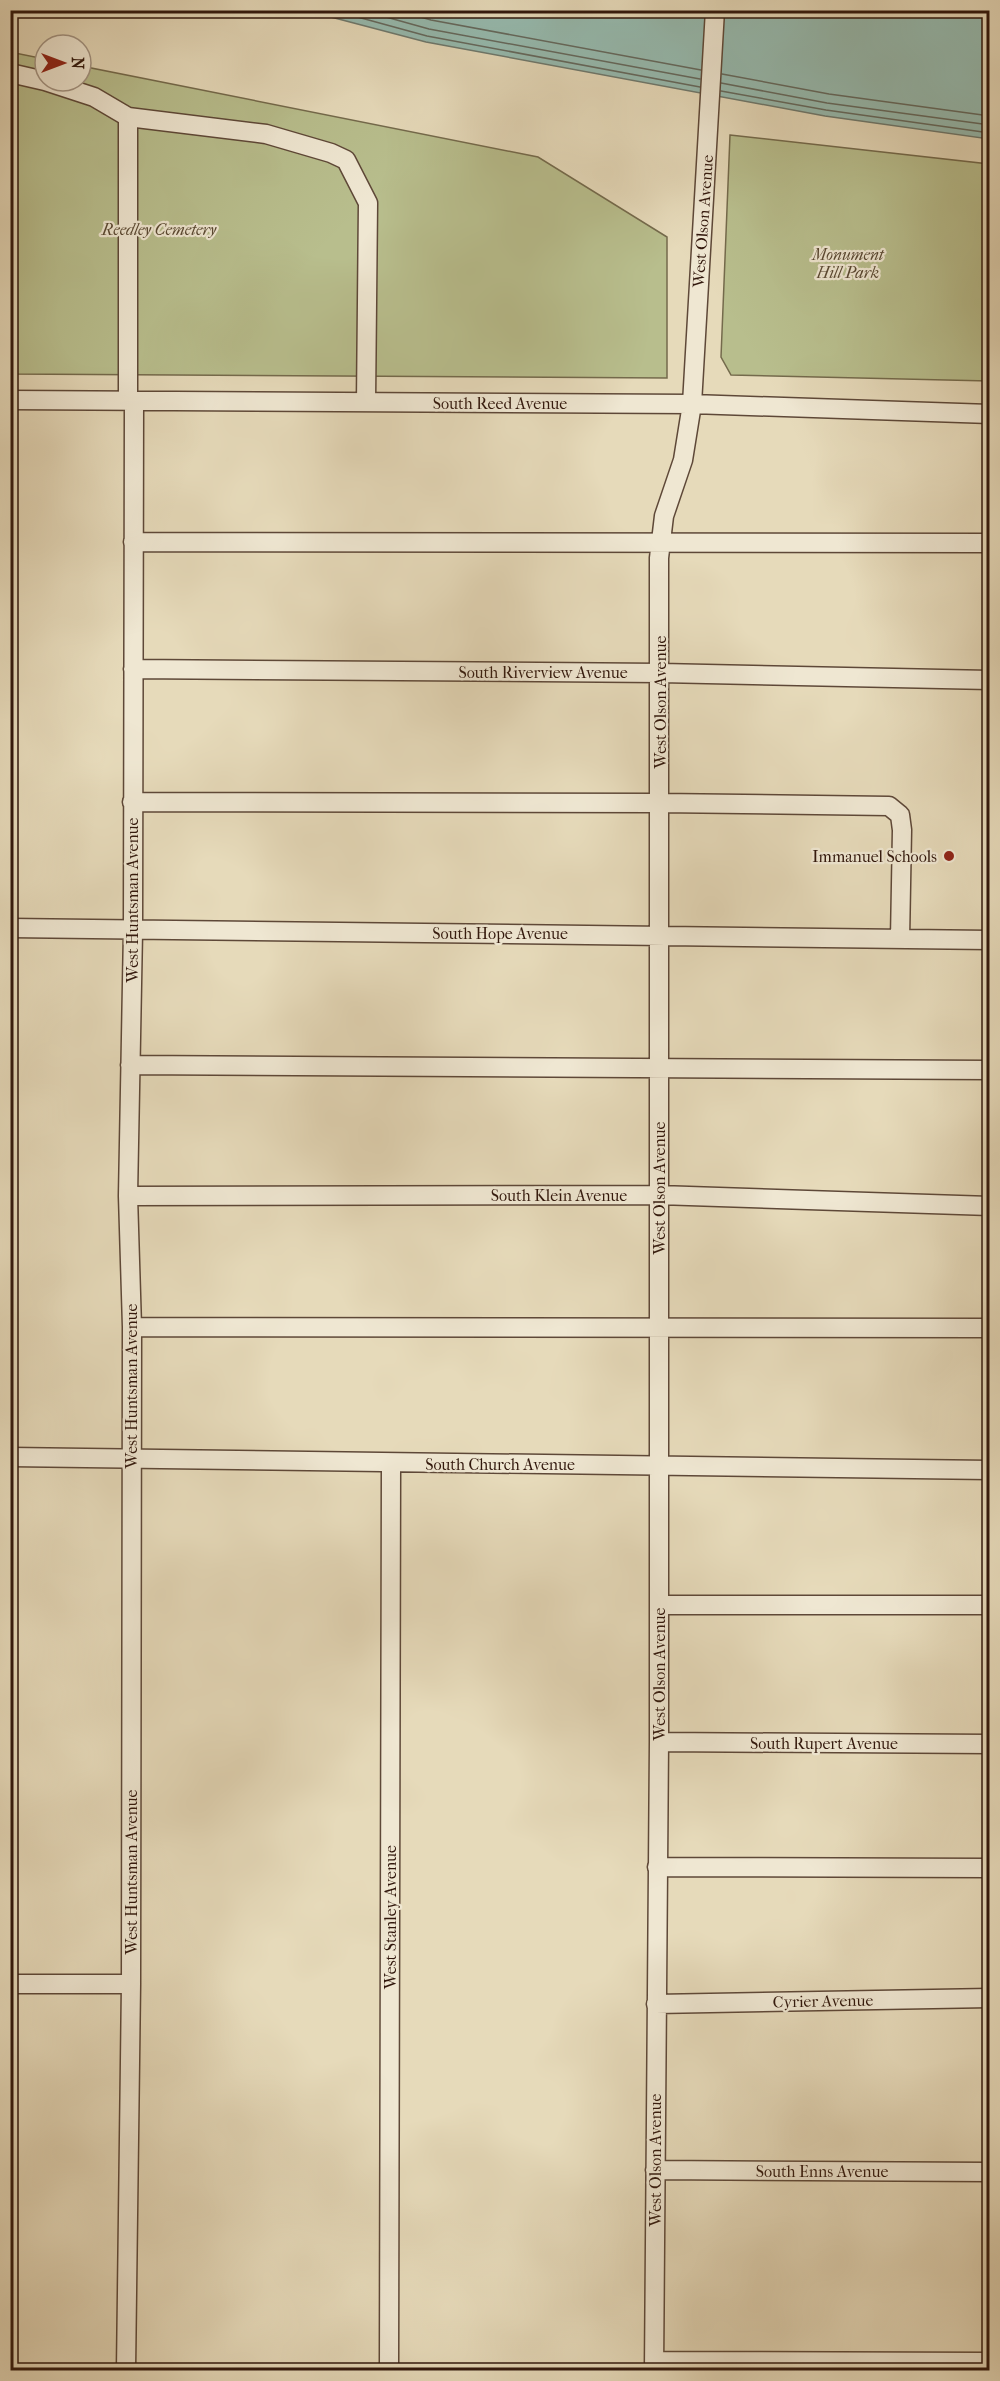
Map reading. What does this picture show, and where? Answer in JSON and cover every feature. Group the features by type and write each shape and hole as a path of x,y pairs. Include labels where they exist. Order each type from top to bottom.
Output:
{"street":[{"name":"West Olson Avenue","path":"654,2366 659,1742 661,542 664,516 683,460 692,404 716,10"},
{"path":"10,73 33,78"},
{"path":"82,93 94,97 128,117 266,134 331,153 346,160 368,203 366,402"},
{"name":"West Huntsman Avenue","path":"126,2370 131,1984 132,1326 128,1196 133,931 133,542 128,117"},
{"name":"South Reed Avenue","path":"10,400 692,404 990,414"},
{"path":"133,542 990,543"},
{"name":"South Riverview Avenue","path":"133,669 661,673 990,680"},
{"path":"132,802 889,806 900,815 902,830 900,939"},
{"name":"South Hope Avenue","path":"10,928 133,931 659,934 990,940"},
{"path":"130,1065 990,1070"},
{"name":"South Klein Avenue","path":"128,1196 659,1195 990,1206"},
{"path":"132,1326 990,1328"},
{"name":"South Church Avenue","path":"10,1457 391,1464 990,1470"},
{"name":"West Stanley Avenue","path":"389,2370 391,1464"},
{"path":"659,1605 990,1605"},
{"name":"South Rupert Avenue","path":"659,1742 990,1744"},
{"path":"657,1867 990,1868"},
{"path":"10,1984 131,1984"},
{"name":"Cyrier Avenue","path":"656,2004 990,1998"},
{"name":"South Enns Avenue","path":"655,2170 990,2172"},
{"path":"654,2366 990,2362"}],"green space":[{"name":"Reedley Cemetery","path":"10,52 33,57 33,93 93,93 93,68 538,157 667,237 667,378 11,374"},
{"name":"Monument Hill Park","path":"730,135 989,164 989,381 731,375 721,357"}],"water":[{"path":"308,11 989,11 989,139 825,116 426,42"}],"place":[{"name":"Immanuel Schools","path":"949,856"}]}
